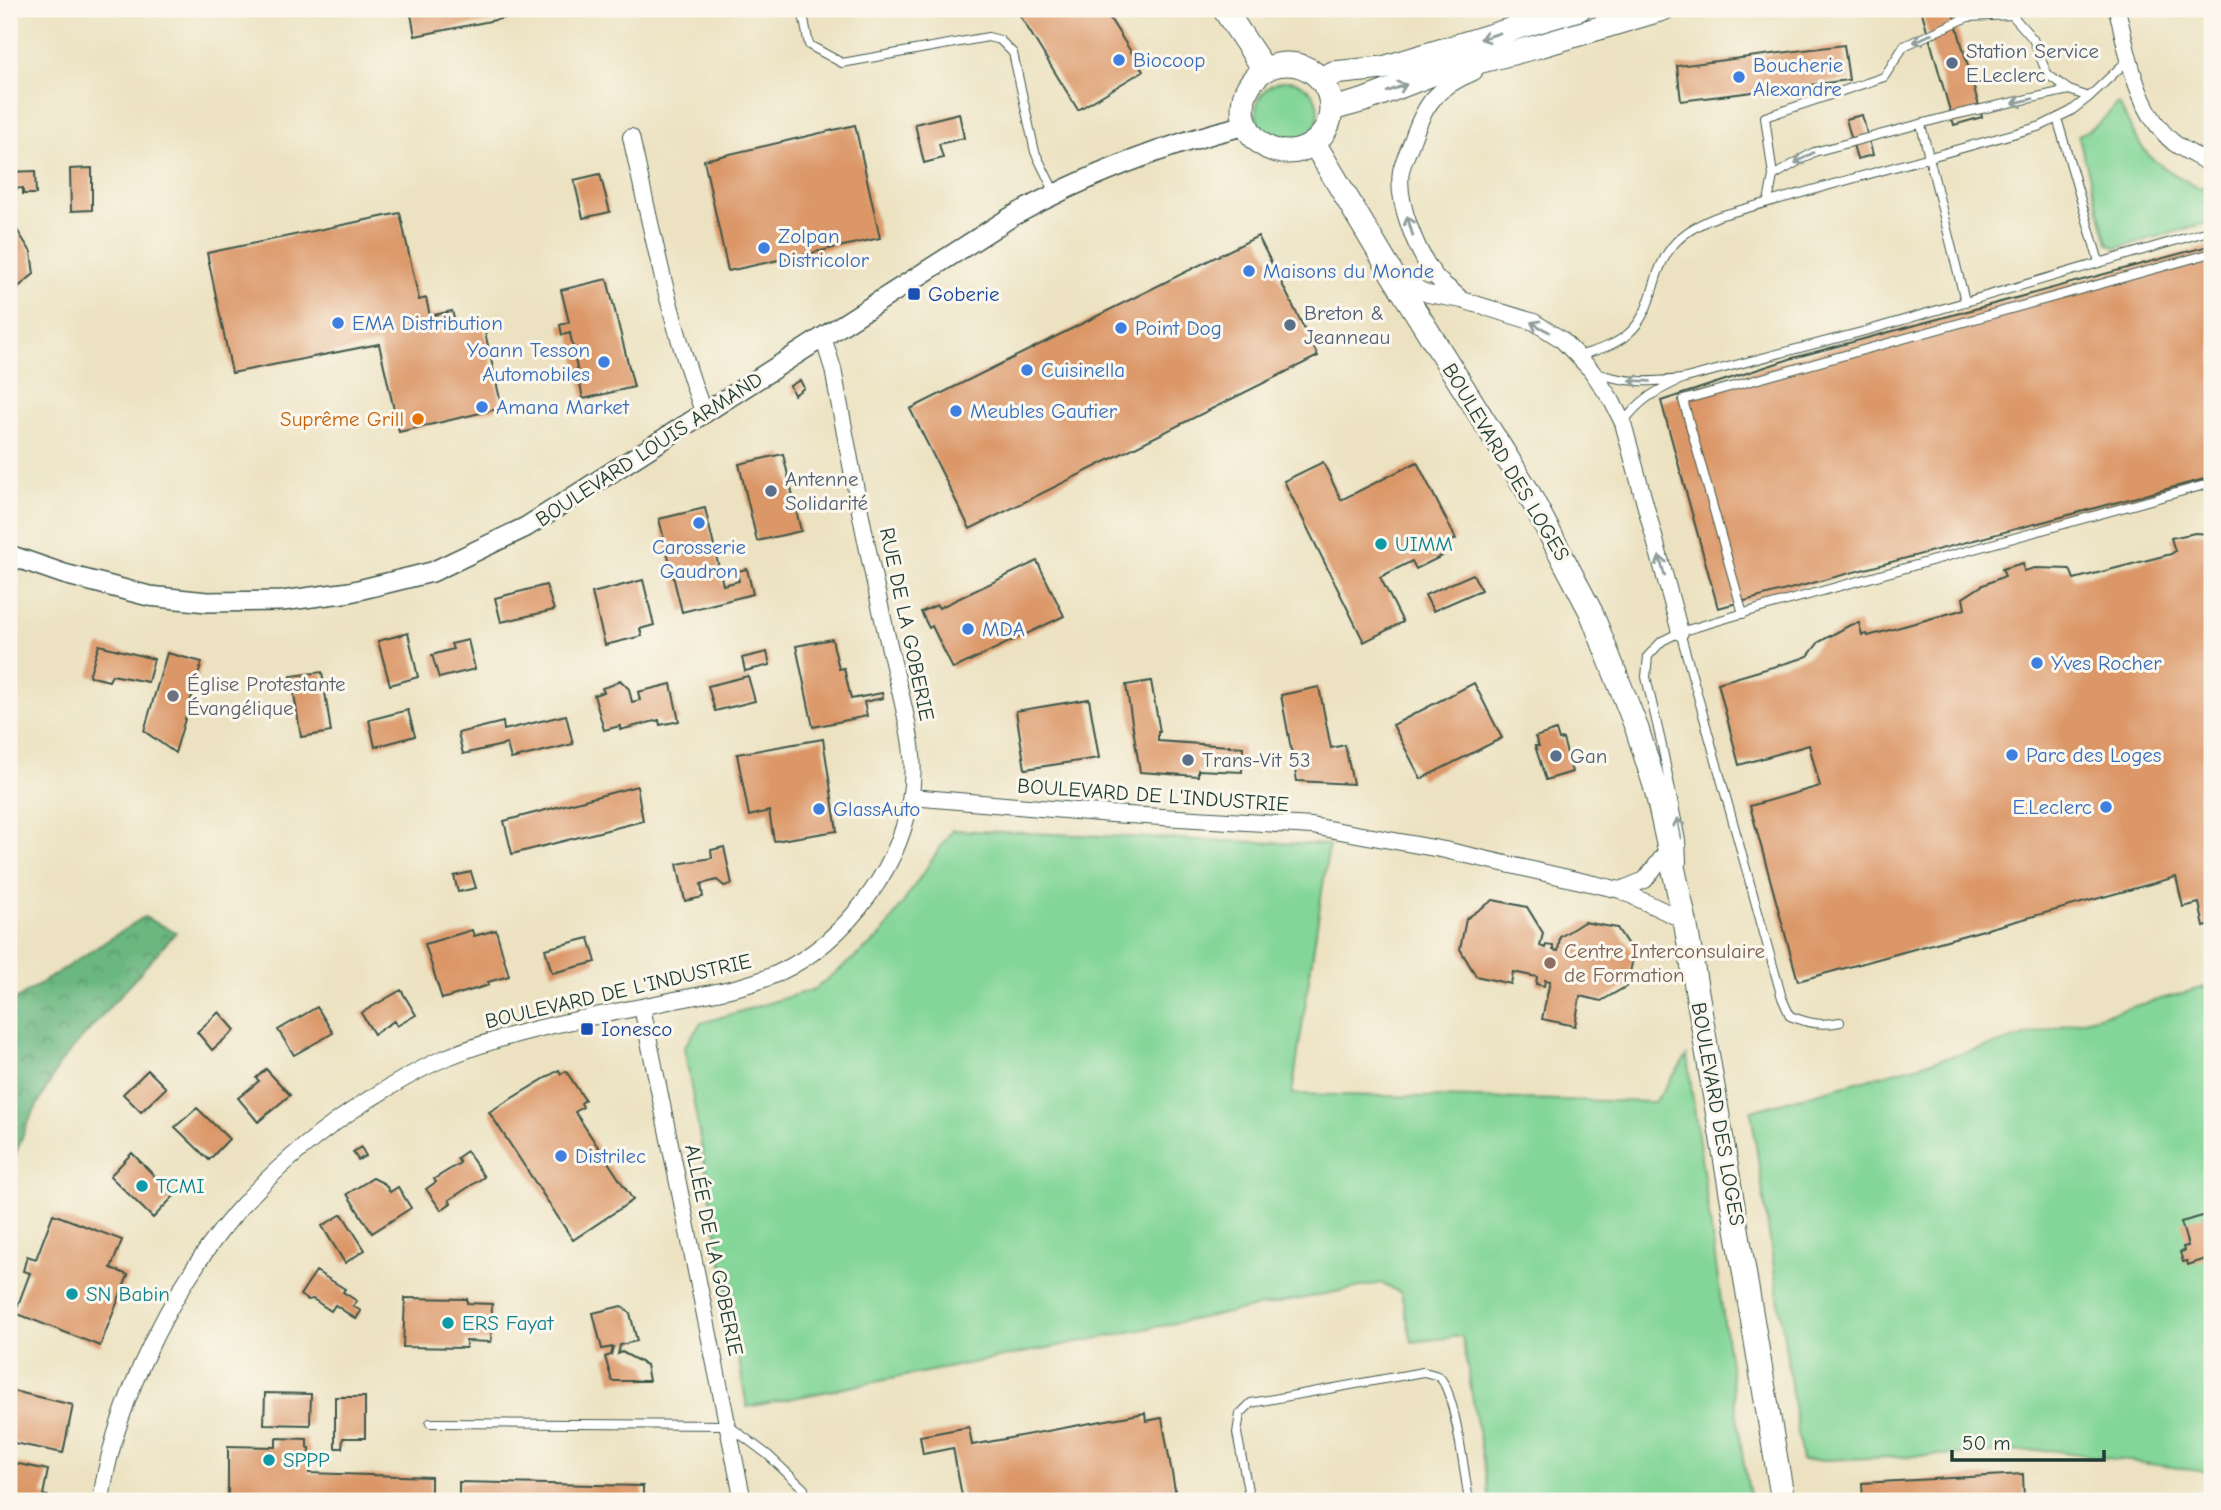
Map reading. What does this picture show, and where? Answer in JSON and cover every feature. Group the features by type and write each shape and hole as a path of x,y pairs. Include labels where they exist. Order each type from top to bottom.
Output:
{"main road":[{"path":"1224,9 1264,69"},
{"path":"1321,78 1333,73 1383,68 1579,9"},
{"path":"1332,109 1365,100 1435,73 1536,47 1663,9"},
{"path":"1294,63 1309,68 1321,78 1331,98 1332,109 1324,134 1314,143 1302,150 1276,151 1253,137 1242,113 1243,100 1247,88 1264,69 1278,64 1294,63"},
{"name":"BOULEVARD DES LOGES","path":"1314,143 1394,278 1527,490 1591,612 1637,729 1656,789 1685,921 1775,1454 1778,1496"}],"street":[{"path":"2117,9 2129,59 2145,104 2174,143 2212,165"},
{"path":"1462,300 1436,276 1414,239 1405,208 1401,172 1421,114 1441,89 1455,80 1536,47"},
{"name":"BOULEVARD LOUIS ARMAND","path":"9,555 64,574 149,596 233,603 282,601 350,593 432,572 526,527 1011,217 1055,192 1125,163 1202,136 1246,125"},
{"path":"631,137 664,285 683,356 704,414"},
{"path":"1394,278 1428,294 1462,300 1534,322 1561,339 1591,370 1623,423 1680,632"},
{"name":"RUE DE LA GOBERIE","path":"823,337 833,369 877,590 912,743 914,778 911,797"},
{"name":"BOULEVARD DE L'INDUSTRIE","path":"101,1501 112,1449 129,1393 173,1301 215,1235 273,1173 323,1131 424,1067 483,1044 545,1026 731,989 767,978 802,958 839,932 858,910 893,858 911,797 1111,814 1312,826 1445,850 1620,890 1685,921"},
{"path":"1620,890 1646,880 1670,847"},
{"name":"ALLÉE DE LA GOBERIE","path":"642,1007 743,1501"}],"lane":[{"path":"802,9 809,45 842,63 988,37 1000,40 1013,53 1035,152 1055,192"},
{"path":"1768,202 1773,176 1765,117 1884,78 1904,46 1968,17 2012,15 2033,39 2047,74 2069,90 2089,97"},
{"path":"1579,356 1614,343 1630,333 1647,307 1656,277 1669,249 1685,233 1703,222 2041,126 2071,111 2129,59"},
{"path":"1773,176 1814,152 1954,115 2069,90"},
{"path":"2057,118 2099,262"},
{"path":"1921,125 1965,301"},
{"path":"1591,370 1614,379 1642,383 1682,379 1835,339 2212,230"},
{"path":"1743,614 1683,400 2212,253"},
{"path":"1623,423 1632,409 1651,393 1682,379"},
{"path":"1685,921 1681,840 1646,677 1648,656 1662,641 1680,632 2212,483"},
{"path":"1680,632 1782,998 1790,1016 1809,1023 1826,1025 1840,1022"},
{"path":"1250,1501 1237,1433 1240,1414 1251,1403 1423,1372 1437,1375 1446,1386 1469,1501"},
{"path":"429,1423 728,1425 768,1455 804,1489 808,1501"}],"green space":[{"path":"1287,81 1309,90 1318,112 1309,134 1287,143 1265,134 1256,112 1265,90"},
{"path":"2119,104 2138,141 2151,157 2164,168 2200,189 2206,184 2212,189 2211,222 2117,248 2108,243 2078,135 2095,127"},
{"path":"952,830 1329,845 1292,1094 1655,1102 1687,1056 1751,1501 1490,1501 1462,1336 1412,1342 1401,1293 1381,1283 747,1407 684,1047 701,1023 815,989 880,937"},
{"path":"144,917 176,932 61,1062 28,1122 9,1171 9,1004"},
{"path":"2212,985 2212,1464 2207,1472 2049,1450 1802,1461 1751,1111"}],"building":[{"path":"410,9 546,9 546,10 415,36"},
{"path":"1016,9 1104,9 1143,71 1078,110"},
{"name":"Station Service E.Leclerc","path":"1921,9 1952,9 1982,117 1954,125"},
{"path":"1844,45 1849,80 1681,101 1677,66"},
{"path":"959,113 964,138 939,144 943,158 924,163 915,124"},
{"path":"1862,115 1873,155 1857,159 1846,119"},
{"path":"855,125 880,238 728,271 704,160"},
{"path":"92,168 92,210 71,211 70,169"},
{"path":"35,171 36,194 23,194 23,188 9,189 9,172"},
{"path":"600,174 610,212 583,218 574,180"},
{"name":"EMA Distribution","path":"400,213 419,300 426,298 430,316 452,311 456,326 482,319 502,408 399,432 379,344 232,373 207,253"},
{"path":"17,230 31,252 34,274 16,289 9,289 9,232"},
{"path":"1258,236 1318,356 970,529 910,409"},
{"path":"2212,245 2212,477 1718,608 1661,401 1793,358"},
{"path":"607,279 634,387 583,399 570,333 562,335 560,325 569,322 561,290"},
{"path":"800,380 804,388 794,395 790,386"},
{"path":"783,454 801,531 757,541 739,464"},
{"name":"UIMM","path":"1323,462 1341,500 1417,462 1456,539 1438,548 1442,556 1416,569 1412,561 1380,577 1403,622 1364,642 1284,481"},
{"path":"705,508 723,585 739,581 737,571 747,569 753,594 682,612 659,519"},
{"name":"Parc des Loges","path":"2195,533 2212,534 2212,925 2204,927 2199,903 2183,907 2176,877 1798,981 1750,806 1820,786 1809,745 1739,765 1718,683 1808,656 1819,642 1850,625 1859,623 1862,635 1868,636 1965,609 1963,598 1983,585 2005,576 2002,569 2023,563 2024,571 2035,568 2070,569 2074,579 2171,554 2175,551 2171,538"},
{"path":"1037,561 1064,616 953,669 932,626 929,628 921,612 937,605 939,608"},
{"path":"1473,574 1481,590 1433,611 1425,595"},
{"path":"643,580 654,625 640,629 642,636 605,645 592,593"},
{"path":"546,585 554,610 501,622 495,598"},
{"path":"408,633 418,677 390,685 378,641"},
{"path":"832,639 839,669 844,668 851,699 882,693 883,698 864,702 867,716 813,727 796,646"},
{"path":"468,640 475,669 439,678 432,655 453,649 451,644"},
{"path":"99,645 154,659 148,682 112,675 109,681 89,676"},
{"path":"767,652 770,665 745,671 742,658"},
{"name":"Église Protestante Évangélique","path":"167,653 202,662 175,753 144,731"},
{"path":"322,672 331,732 301,737 291,676"},
{"path":"748,676 755,701 715,711 708,686"},
{"path":"620,680 629,689 632,702 640,700 638,692 671,684 679,721 660,725 659,720 620,730 620,726 604,730 594,695 604,692 602,688"},
{"path":"1151,681 1160,732 1158,741 1243,747 1242,772 1198,770 1198,776 1140,772 1126,685"},
{"path":"1474,683 1502,738 1421,779 1393,725"},
{"path":"1319,687 1331,748 1345,745 1353,784 1297,781 1281,695"},
{"path":"1089,699 1099,758 1025,769 1016,711"},
{"path":"408,710 415,736 375,747 369,720"},
{"path":"566,715 573,744 511,759 507,744 463,754 458,733 503,722 504,730"},
{"path":"1556,730 1559,740 1563,739 1572,772 1546,780 1535,746 1539,746 1535,737"},
{"path":"823,739 837,831 774,841 769,811 749,816 737,754"},
{"path":"637,786 643,821 512,854 504,821"},
{"path":"724,847 732,884 724,886 717,880 701,884 703,897 685,901 677,864 712,858 711,850"},
{"path":"471,872 476,888 458,892 454,876"},
{"name":"Centre Interconsulaire de Formation","path":"1493,900 1527,907 1543,933 1540,946 1553,946 1553,950 1558,951 1560,937 1584,922 1617,928 1634,954 1627,986 1601,1001 1580,996 1575,1026 1542,1019 1550,981 1545,980 1544,986 1536,984 1537,977 1513,972 1511,984 1476,976 1460,949 1466,919"},
{"path":"472,930 474,936 496,930 509,976 442,999 425,944"},
{"path":"589,938 596,962 552,973 545,949"},
{"path":"401,990 416,1015 397,1026 394,1021 374,1034 361,1013"},
{"path":"317,1007 333,1033 294,1055 278,1030"},
{"path":"219,1012 235,1030 212,1050 197,1032"},
{"path":"266,1069 290,1095 258,1122 238,1098 259,1081 256,1078"},
{"path":"148,1070 166,1088 141,1112 123,1094"},
{"name":"Distrilec","path":"559,1070 561,1074 566,1071 585,1100 581,1103 583,1107 575,1112 633,1200 573,1240 489,1112"},
{"path":"197,1108 229,1139 209,1160 175,1127"},
{"path":"361,1147 366,1156 358,1160 353,1152"},
{"path":"467,1151 484,1177 449,1200 451,1203 441,1210 426,1189 436,1182 434,1179 460,1163 457,1158"},
{"name":"TCMI","path":"132,1153 174,1196 153,1218 110,1176"},
{"path":"373,1178 385,1184 390,1192 398,1187 411,1208 372,1233 347,1194"},
{"name":"SN Babin","path":"53,1214 122,1240 111,1268 128,1275 100,1346 15,1313 30,1273 23,1271 27,1256 36,1259"},
{"path":"342,1214 365,1250 345,1263 322,1226"},
{"path":"2210,1214 2212,1257 2188,1265 2187,1261 2183,1262 2180,1252 2184,1251 2183,1247 2188,1246 2181,1222"},
{"path":"316,1271 345,1289 343,1292 357,1301 353,1306 361,1311 356,1319 335,1305 331,1311 313,1299 308,1300 300,1295"},
{"name":"ERS Fayat","path":"405,1298 467,1299 467,1303 492,1304 491,1342 466,1341 466,1348 403,1347"},
{"path":"621,1306 630,1313 637,1341 620,1345 618,1354 622,1352 646,1365 649,1381 612,1381 605,1357 611,1355 613,1347 602,1349 593,1313"},
{"path":"9,1390 73,1405 63,1453 9,1442"},
{"path":"265,1393 311,1394 310,1425 264,1424"},
{"path":"335,1397 365,1397 365,1438 343,1438 342,1448 335,1448"},
{"path":"1145,1413 1146,1421 1162,1418 1177,1501 963,1501 953,1448 923,1454 920,1436 969,1427 972,1445"},
{"name":"SPPP","path":"276,1438 307,1439 307,1447 310,1448 309,1473 431,1477 431,1501 228,1501 228,1446 276,1447"},
{"path":"9,1462 48,1470 43,1495 48,1496 47,1501 9,1501"},
{"path":"2023,1474 2024,1501 1863,1501 1862,1483"},
{"path":"459,1482 643,1486 643,1501 459,1501"}],"place":[{"name":"Biocoop","path":"1119,60"},
{"name":"Station Service E.Leclerc","path":"1952,63"},
{"name":"Boucherie Alexandre","path":"1739,77"},
{"name":"Zolpan Districolor","path":"764,248"},
{"name":"Maisons du Monde","path":"1249,271"},
{"name":"Goberie","path":"914,294"},
{"name":"EMA Distribution","path":"338,323"},
{"name":"Breton & Jeanneau","path":"1290,325"},
{"name":"Point Dog","path":"1121,328"},
{"name":"Yoann Tesson Automobiles","path":"604,362"},
{"name":"Cuisinella","path":"1027,370"},
{"name":"Amana Market","path":"482,407"},
{"name":"Meubles Gautier","path":"956,411"},
{"name":"Suprême Grill","path":"418,419"},
{"name":"Antenne Solidarité","path":"771,491"},
{"name":"Carosserie Gaudron","path":"699,523"},
{"name":"UIMM","path":"1381,544"},
{"name":"MDA","path":"968,629"},
{"name":"Yves Rocher","path":"2037,663"},
{"name":"Église Protestante Évangélique","path":"173,696"},
{"name":"Parc des Loges","path":"2012,755"},
{"name":"Gan","path":"1556,756"},
{"name":"Trans-Vit 53","path":"1188,760"},
{"name":"E.Leclerc","path":"2106,807"},
{"name":"GlassAuto","path":"819,809"},
{"name":"Centre Interconsulaire de Formation","path":"1550,963"},
{"name":"Ionesco","path":"587,1029"},
{"name":"Distrilec","path":"561,1156"},
{"name":"TCMI","path":"142,1186"},
{"name":"SN Babin","path":"72,1294"},
{"name":"ERS Fayat","path":"448,1323"},
{"name":"SPPP","path":"269,1460"}]}
